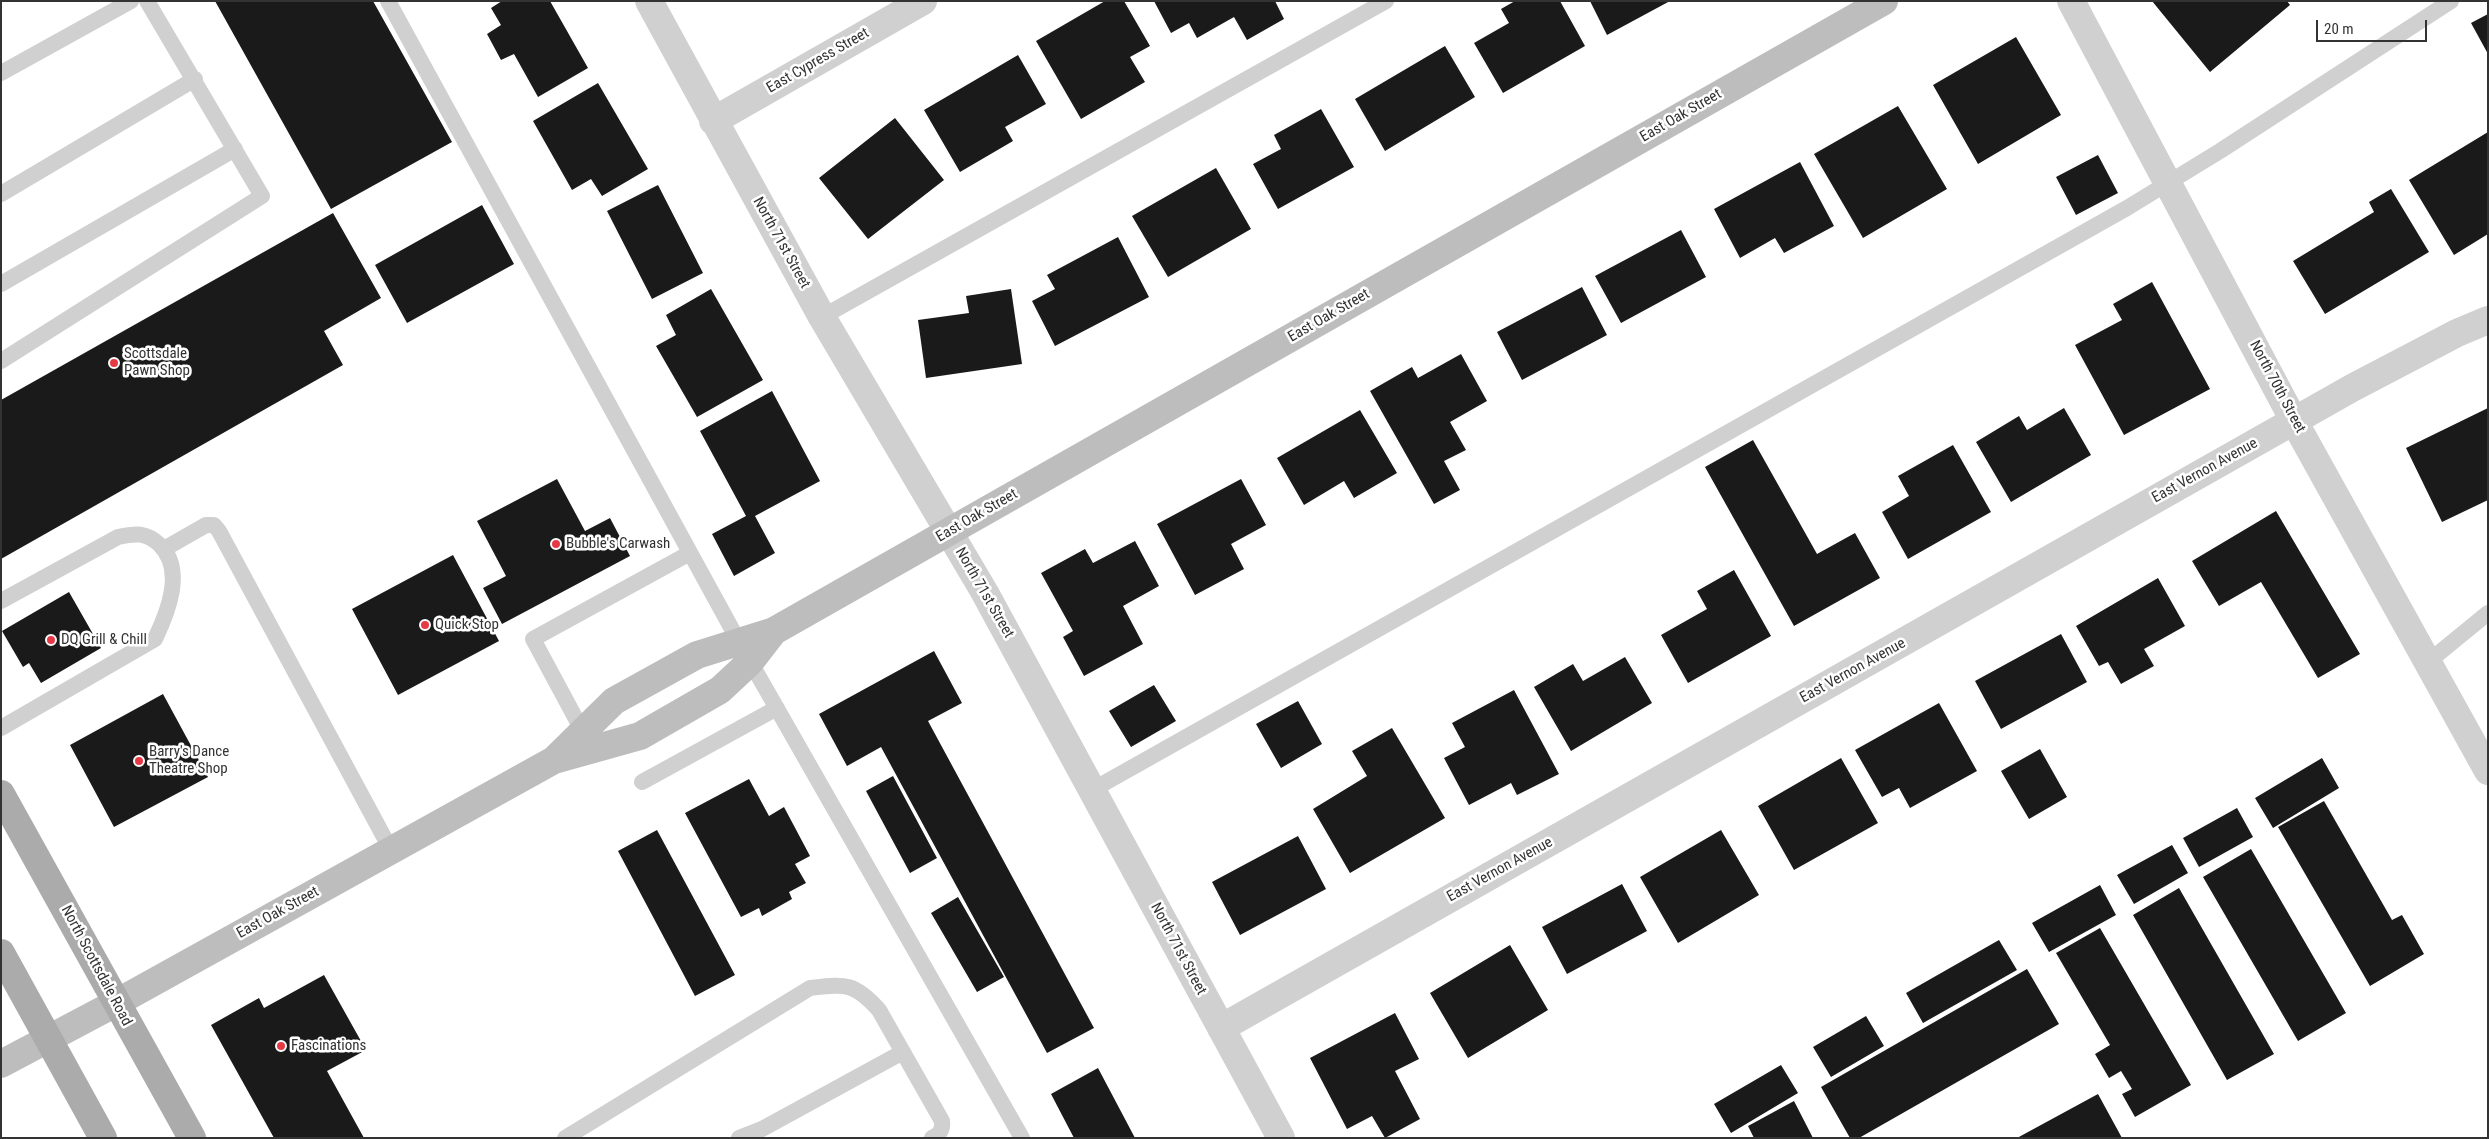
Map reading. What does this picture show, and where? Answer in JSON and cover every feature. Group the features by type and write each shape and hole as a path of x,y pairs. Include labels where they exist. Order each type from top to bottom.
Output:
{"main road":[{"name":"North Scottsdale Road","path":"1,794 192,1138"},
{"path":"1,952 49,1037 102,1138"}],"street":[{"name":"North 71st Street","path":"648,1 822,317 985,593 1282,1138"},
{"name":"East Cypress Street","path":"714,121 923,1"},
{"name":"East Oak Street","path":"1,1064 116,1003 554,760 640,736 720,690 745,652 774,631 1884,1"},
{"name":"North 70th Street","path":"2072,1 2294,421 2488,770"},
{"name":"East Vernon Avenue","path":"1221,1028 2294,421 2430,347 2488,320"},
{"name":"East Oak Street","path":"554,760 614,701 698,655 745,652"}],"lane":[{"path":"1,73 131,1"},
{"path":"1,361 262,196 195,79 147,1"},
{"path":"388,1 745,652 1022,1138"},
{"path":"822,317 1386,1"},
{"path":"1092,790 2169,182 2451,1"},
{"path":"1,194 195,79"},
{"path":"1,284 235,149"},
{"path":"164,549 206,524 214,525 219,531 390,850"},
{"path":"1,601 118,537 137,532 151,536 164,549 173,564 171,594 166,616 155,639 1,728"},
{"path":"583,732 533,639 690,553"},
{"path":"2428,662 2488,613"},
{"path":"642,782 777,708"},
{"path":"565,1138 810,988 844,984 866,995 879,1010 942,1121 940,1134 932,1138"},
{"path":"739,1138 765,1133 903,1052"}],"building":[{"path":"215,1 373,1 452,142 331,209"},
{"path":"502,1 550,1 588,68 538,97 514,54 501,60 487,34 501,25 491,8"},
{"path":"1105,1 1124,1 1150,46 1130,57 1145,82 1081,119 1036,41"},
{"path":"1154,1 1275,1 1284,19 1247,40 1234,17 1197,38 1189,23 1171,33"},
{"path":"1515,1 1560,1 1585,46 1503,93 1474,43 1509,23 1501,9"},
{"path":"1590,1 1670,1 1607,35"},
{"path":"2152,1 2287,1 2290,5 2210,72"},
{"path":"2488,14 2488,54 2471,23"},
{"path":"2016,37 2061,115 1978,164 1933,85"},
{"path":"1445,46 1475,97 1385,151 1355,99"},
{"path":"1018,55 1046,104 1005,127 1013,141 960,172 924,110"},
{"path":"598,83 648,169 602,196 591,179 572,190 533,121"},
{"path":"1898,106 1947,189 1863,238 1814,154"},
{"path":"1321,109 1354,167 1278,209 1253,164 1281,149 1274,135"},
{"path":"895,118 944,180 868,239 819,178"},
{"path":"2488,132 2488,234 2454,255 2409,180"},
{"path":"2098,155 2118,193 2076,215 2056,177"},
{"path":"1800,162 1834,226 1784,253 1775,238 1740,258 1714,209"},
{"path":"1216,168 1251,229 1168,277 1132,216"},
{"path":"658,185 703,273 652,299 607,211"},
{"path":"2391,189 2429,252 2325,314 2293,261 2374,212 2369,202"},
{"path":"482,205 514,264 407,323 375,265"},
{"path":"333,213 381,298 324,331 343,365 1,559 1,400"},
{"path":"1681,230 1706,277 1621,323 1595,276"},
{"path":"1118,237 1149,297 1055,346 1032,301 1055,289 1047,275"},
{"path":"2152,282 2210,389 2124,435 2075,345 2122,320 2113,304"},
{"path":"1582,287 1607,335 1522,380 1497,332"},
{"path":"711,289 763,380 697,417 656,346 676,335 666,315"},
{"path":"1011,289 1022,364 926,378 918,320 969,313 966,296"},
{"path":"1461,354 1487,401 1450,422 1466,450 1444,461 1460,490 1434,504 1370,391 1412,367 1418,378"},
{"path":"772,391 820,481 755,516 775,553 734,576 712,534 746,516 700,431"},
{"path":"2064,408 2091,455 2011,502 1976,442 2019,416 2027,430"},
{"path":"2488,408 2488,500 2442,522 2406,448"},
{"path":"1360,410 1397,473 1354,498 1344,481 1304,505 1277,458"},
{"path":"1753,440 1817,554 1855,533 1880,578 1794,626 1705,467"},
{"path":"1953,445 1991,512 1908,559 1882,512 1909,496 1898,476"},
{"name":"Bubble's Carwash","path":"557,479 585,531 610,518 630,556 502,624 483,588 506,576 477,521"},
{"path":"1241,479 1266,525 1231,544 1244,569 1195,595 1157,524"},
{"path":"2276,511 2360,654 2318,678 2261,582 2219,606 2192,561"},
{"path":"1135,541 1159,586 1123,606 1143,644 1084,676 1063,637 1073,631 1041,573 1085,549 1093,563"},
{"name":"Quick Stop","path":"453,555 499,641 398,695 352,609"},
{"path":"1734,570 1771,636 1688,683 1661,635 1707,609 1697,591"},
{"path":"2158,578 2185,626 2144,649 2154,666 2121,684 2108,662 2099,666 2076,626"},
{"name":"DQ Grill & Chill","path":"69,592 101,648 41,683 29,663 23,667 2,631"},
{"path":"2061,634 2087,682 2001,729 1975,681"},
{"path":"934,651 962,703 928,721 1094,1028 1047,1053 881,747 847,766 819,714"},
{"path":"1625,657 1652,703 1571,751 1534,687 1573,664 1583,681"},
{"path":"1154,685 1176,721 1131,747 1109,711"},
{"path":"1514,690 1559,774 1517,795 1511,783 1469,805 1444,758 1465,747 1452,723"},
{"name":"Barry's Dance Theatre Shop","path":"163,694 208,777 114,827 70,745"},
{"path":"1298,701 1322,744 1281,768 1256,724"},
{"path":"1939,703 1977,771 1910,808 1899,788 1882,797 1855,750"},
{"path":"1392,728 1445,818 1350,873 1313,809 1367,776 1352,751"},
{"path":"2040,749 2067,797 2029,819 2001,771"},
{"path":"1841,758 1878,823 1794,870 1758,806"},
{"path":"2322,758 2339,788 2273,828 2255,798"},
{"path":"893,776 937,858 910,873 866,791"},
{"path":"749,779 769,816 784,807 810,856 795,864 806,883 789,892 792,899 762,916 759,908 741,917 685,813"},
{"path":"2324,801 2392,920 2402,915 2424,954 2370,986 2278,827"},
{"path":"2237,808 2253,837 2199,867 2183,838"},
{"path":"657,830 735,975 695,996 618,851"},
{"path":"1721,830 1759,895 1678,943 1640,877"},
{"path":"1298,836 1326,889 1240,935 1212,882"},
{"path":"2172,845 2188,873 2134,904 2117,875"},
{"path":"2251,849 2346,1013 2298,1041 2203,877"},
{"path":"1622,884 1647,931 1567,974 1542,927"},
{"path":"2100,885 2116,915 2049,952 2032,923"},
{"path":"2179,888 2274,1054 2227,1080 2133,915"},
{"path":"958,897 1004,977 977,992 931,913"},
{"path":"2100,928 2191,1085 2135,1117 2122,1094 2132,1089 2121,1071 2109,1078 2095,1054 2110,1045 2056,953"},
{"path":"1999,940 2017,970 1923,1023 1906,993"},
{"path":"1510,945 1548,1010 1468,1058 1430,993"},
{"path":"2027,969 2059,1024 1859,1138 1850,1138 1821,1087"},
{"path":"324,975 366,1050 327,1071 364,1138 274,1138 211,1025 259,998 264,1008"},
{"path":"1395,1013 1419,1059 1395,1071 1420,1119 1385,1138 1372,1116 1347,1129 1310,1058"},
{"path":"1866,1016 1884,1046 1831,1077 1813,1047"},
{"path":"1781,1065 1798,1093 1731,1133 1714,1104"},
{"path":"1098,1068 1135,1138 1074,1138 1051,1094"},
{"path":"2098,1094 2122,1138 2017,1138"},
{"path":"1794,1101 1813,1138 1754,1138 1748,1126"}],"place":[{"name":"Scottsdale Pawn Shop","path":"114,363"},
{"name":"Bubble's Carwash","path":"556,544"},
{"name":"Quick Stop","path":"425,625"},
{"name":"DQ Grill & Chill","path":"51,640"},
{"name":"Barry's Dance Theatre Shop","path":"139,761"},
{"name":"Fascinations","path":"281,1046"}]}
